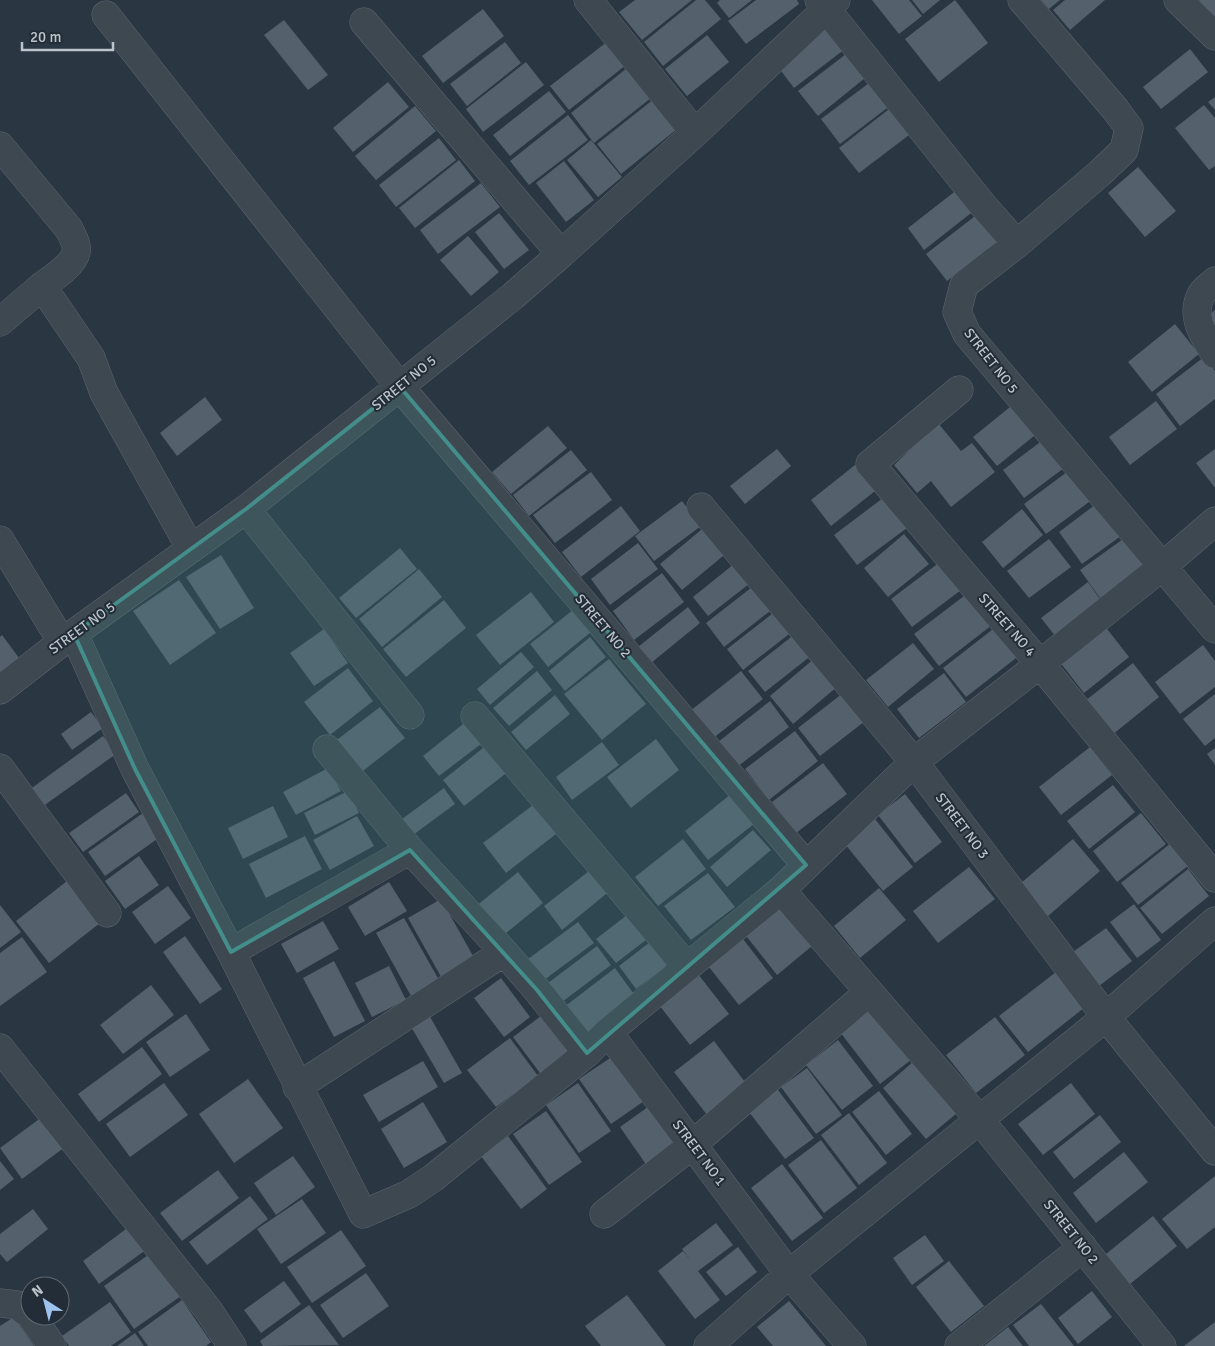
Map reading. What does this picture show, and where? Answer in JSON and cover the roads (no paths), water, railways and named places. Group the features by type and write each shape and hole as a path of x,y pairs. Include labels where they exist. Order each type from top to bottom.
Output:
{"street":[{"path":"588,0 695,132"},
{"name":"STREET NO 5","path":"1022,0 1115,109 1128,128 1124,150 1017,244 964,286 957,312 967,334 1215,629"},
{"path":"1178,0 1215,36"},
{"path":"827,3 981,203 1017,244"},
{"name":"STREET NO 5","path":"0,690 68,638 246,509 513,296 695,132 827,3"},
{"name":"STREET NO 2","path":"106,15 400,387 806,865"},
{"path":"364,22 561,254"},
{"path":"0,146 68,229 75,242 76,252 70,264 0,322"},
{"path":"1215,281 1201,294 1196,317 1204,337 1215,354"},
{"path":"42,286 91,358 104,393 191,549"},
{"name":"STREET NO 4","path":"959,390 870,464 1040,664 1215,878"},
{"name":"STREET NO 3","path":"701,507 914,762 1106,1017 1215,1151"},
{"path":"246,509 410,716"},
{"path":"0,540 68,638 231,952 297,1087 363,1214 409,1194 433,1178 587,1053 608,1032 781,890 914,762 1163,566 1215,521"},
{"path":"475,716 688,967"},
{"path":"326,749 410,850 537,990 587,1053"},
{"path":"0,768 108,913"},
{"path":"231,952 410,850"},
{"name":"STREET NO 2","path":"781,890 979,1119 1162,1346"},
{"path":"708,1346 789,1274 1106,1017 1215,921"},
{"path":"297,1087 504,952"},
{"path":"604,1214 692,1145 869,992"},
{"name":"STREET NO 1","path":"608,1032 789,1274 852,1346"},
{"path":"0,1048 209,1311 232,1346"},
{"path":"959,1346 1083,1247"},
{"path":"0,1303 20,1307"},
{"path":"38,1326 52,1346"}]}
